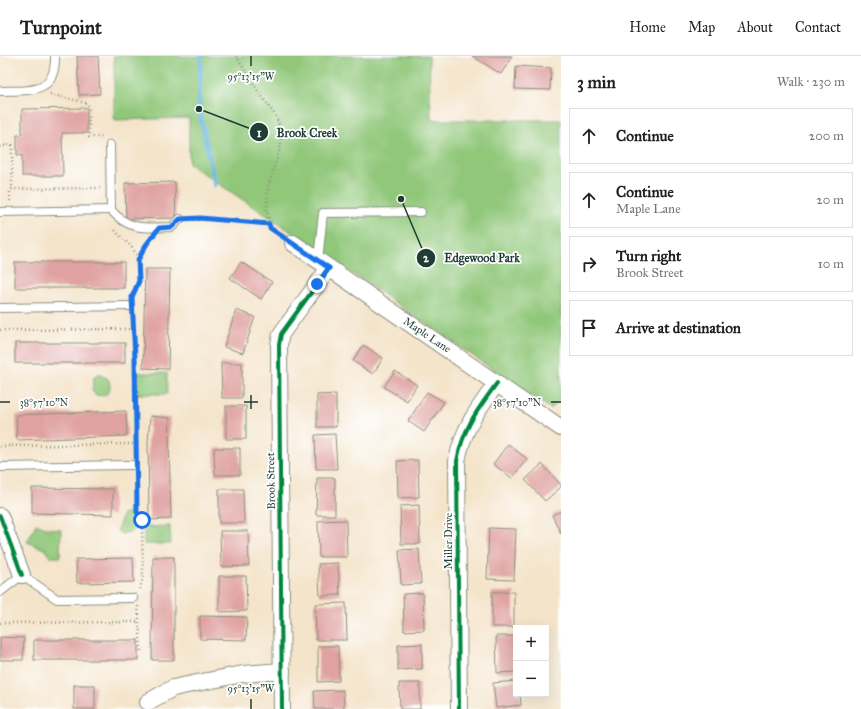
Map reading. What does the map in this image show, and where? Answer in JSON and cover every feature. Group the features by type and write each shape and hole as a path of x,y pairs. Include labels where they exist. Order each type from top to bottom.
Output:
{"street":[{"name":"Maple Lane","path":"293,243 561,428"},
{"name":"Brook Street","path":"282,709 279,345 282,334 324,264"},
{"name":"Miller Drive","path":"459,709 457,461 466,430 473,416 497,383"},
{"path":"0,516 22,575"},
{"path":"148,702 173,688 197,682 244,674 282,671"}],"lane":[{"path":"0,91 33,90 41,88 53,76 56,67 55,56"},
{"path":"110,145 111,210 119,219 130,226 159,228 172,227 180,219"},
{"path":"0,212 111,210"},
{"path":"324,264 323,213 421,212"},
{"path":"0,308 131,310"},
{"path":"0,467 135,464"},
{"path":"0,592 22,575 56,599 136,602"}],"path":[{"path":"236,56 277,118 281,132 281,145 268,188 267,212 270,228 293,243"},
{"path":"48,94 86,103 89,106 89,137 103,137 103,140 110,140 110,145"},
{"path":"0,146 12,146 12,189 10,192 10,211"},
{"path":"12,189 111,188"},
{"path":"111,210 114,229 132,248 138,260 139,281 132,297"},
{"path":"180,219 200,218 269,224"},
{"path":"138,260 146,245 159,228"},
{"path":"131,310 135,358 135,464 137,512 142,520 143,577 140,591"},
{"path":"0,330 133,329"},
{"path":"0,446 136,444"},
{"path":"136,602 140,615 141,651"},
{"path":"0,623 140,622"}],"green space":[{"path":"114,56 429,56 431,120 561,120 561,399 551,409 189,164 189,118 114,120"},
{"path":"100,373 103,377 108,379 110,389 105,395 95,395 92,390 94,377"},
{"path":"137,373 167,373 167,394 137,394"},
{"path":"123,514 130,514 136,518 134,531 122,534 117,531"},
{"path":"36,524 46,528 61,530 60,557 50,557 44,549 27,542"},
{"path":"170,526 171,544 144,544 144,527"}],"building":[{"path":"77,56 98,56 100,94 79,95"},
{"path":"472,56 512,56 501,74"},
{"path":"516,66 551,68 550,90 515,89"},
{"path":"87,108 87,133 62,133 63,176 22,176 22,155 17,155 17,135 22,135 22,109"},
{"path":"175,182 176,218 126,219 125,183"},
{"path":"15,262 124,262 124,288 15,288"},
{"path":"241,262 272,282 261,299 230,278"},
{"path":"145,269 170,269 168,369 143,368"},
{"path":"236,310 255,317 243,353 224,347"},
{"path":"15,343 125,343 125,363 15,363"},
{"path":"363,345 383,358 373,374 353,361"},
{"path":"221,363 242,363 242,398 222,398"},
{"path":"395,371 417,385 407,401 384,387"},
{"path":"427,392 444,402 424,432 408,421"},
{"path":"336,394 336,427 317,427 317,395"},
{"path":"226,406 246,406 246,439 226,439"},
{"path":"126,411 127,436 17,440 16,415"},
{"path":"150,416 170,418 169,440 171,519 149,520 148,441"},
{"path":"335,434 337,469 316,469 315,435"},
{"path":"508,444 527,459 512,478 493,464"},
{"path":"214,448 240,448 240,475 215,475"},
{"path":"418,460 419,497 398,498 397,461"},
{"path":"542,464 561,485 561,487 545,501 525,480"},
{"path":"317,478 335,478 335,515 316,515"},
{"path":"32,488 113,489 113,515 32,513"},
{"path":"219,489 243,489 244,523 219,523"},
{"path":"419,505 420,544 401,544 400,506"},
{"path":"561,511 561,534 552,515"},
{"path":"346,520 347,557 319,557 318,521"},
{"path":"489,528 516,529 514,580 487,579"},
{"path":"220,531 248,531 249,566 221,567"},
{"path":"419,549 421,584 401,585 399,550"},
{"path":"153,557 174,557 174,660 152,660"},
{"path":"133,558 134,582 77,583 76,559"},
{"path":"338,563 340,595 320,596 318,564"},
{"path":"219,576 246,576 247,611 219,612"},
{"path":"492,592 514,592 513,627 492,627"},
{"path":"423,593 424,630 404,631 403,594"},
{"path":"346,603 347,640 316,640 315,604"},
{"path":"200,616 247,617 246,640 200,639"},
{"path":"496,636 513,636 513,672 497,673"},
{"path":"0,637 24,638 23,660 0,660"},
{"path":"34,640 138,640 138,660 34,660"},
{"path":"422,644 422,669 398,670 398,645"},
{"path":"318,646 338,646 339,681 318,682"},
{"path":"513,681 513,697 520,697 521,705 496,708 493,683"},
{"path":"399,683 420,683 420,709 400,709"},
{"path":"74,685 95,685 95,709 74,709"},
{"path":"343,690 344,709 315,709 314,691"}],"waterway":[{"path":"201,56 199,109 215,185"}],"cycle path":[{"path":"282,709 279,345 281,334 329,268"},
{"path":"459,709 457,461 463,439 472,419 497,383"},
{"path":"0,516 22,575"}],"place":[{"name":"Brook Creek","path":"199,109"},
{"name":"Edgewood Park","path":"401,199"}],"route":[{"path":"142,520 137,512 135,358 133,344 132,297 139,281 138,260 146,245 159,228 172,227 180,219 200,218 269,224 270,228 329,268 317,284"}]}
